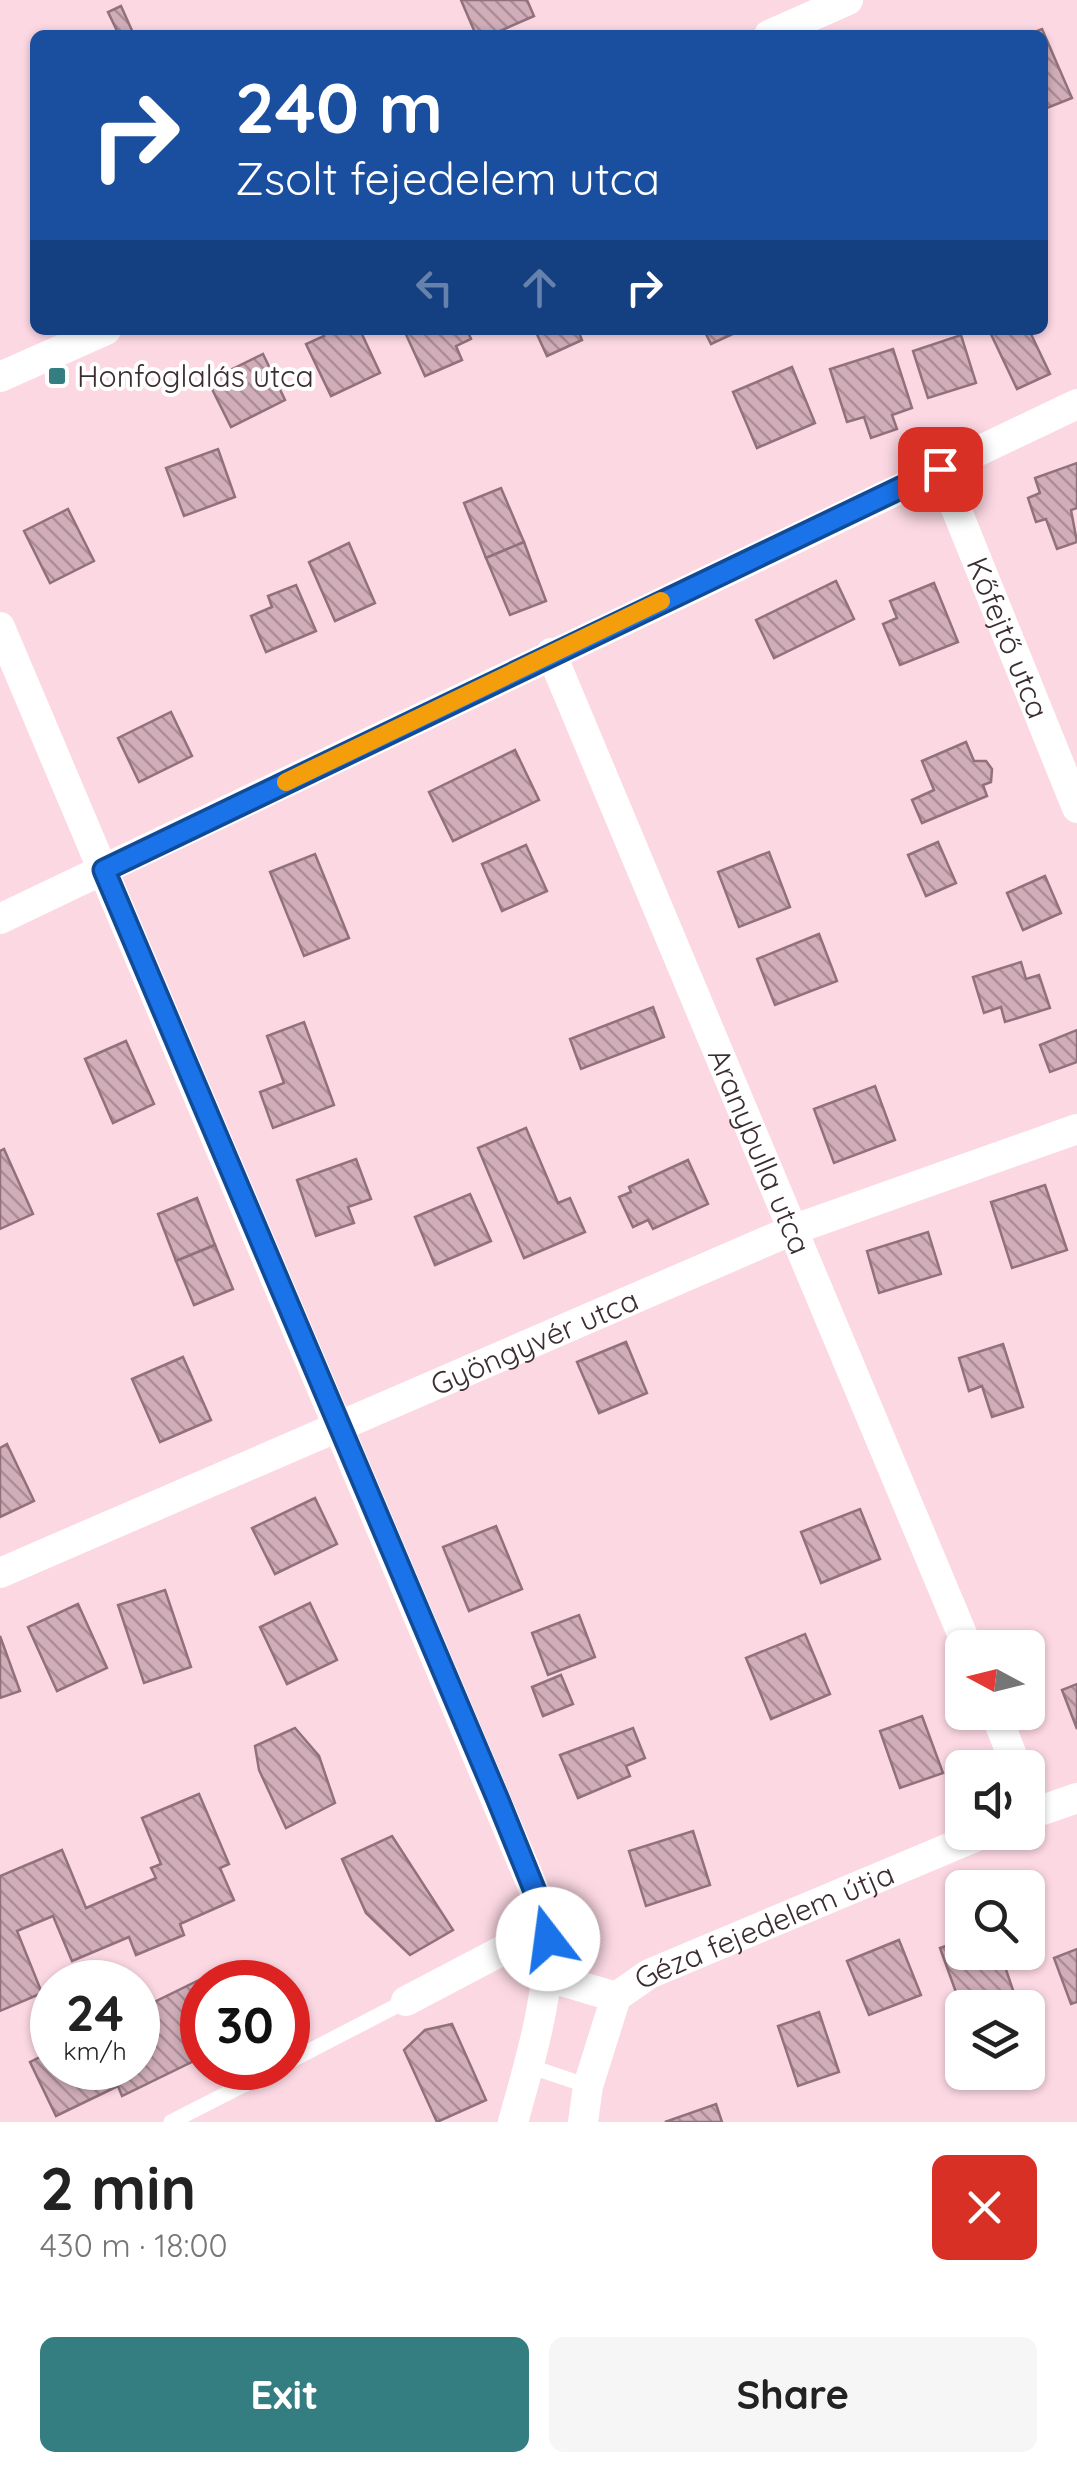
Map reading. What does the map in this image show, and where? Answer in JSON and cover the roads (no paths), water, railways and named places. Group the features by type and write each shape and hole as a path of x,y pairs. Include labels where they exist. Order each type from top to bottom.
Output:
{"street":[{"path":"780,30 848,0"},
{"path":"0,377 95,335"},
{"path":"0,919 1077,404"},
{"name":"Kőfejtő utca","path":"940,469 1077,808"},
{"path":"0,627 340,1425 547,1927 544,1976 529,2066 513,2122"},
{"name":"Aranybulla utca","path":"551,653 961,1630"},
{"name":"Gyöngyvér utca","path":"0,1573 794,1229 1077,1129"},
{"path":"1045,1804 1077,1798"},
{"name":"Géza fejedelem útja","path":"544,1976 616,1996 649,1974 945,1849"},
{"path":"406,2000 547,1927"},
{"path":"583,2122 588,2086 616,1996"}],"lane":[{"path":"310,2050 406,2000"},
{"path":"529,2066 588,2086"},
{"path":"172,2122 234,2090"}],"place":[{"name":"Honfoglalás utca","path":"57,376"}]}
